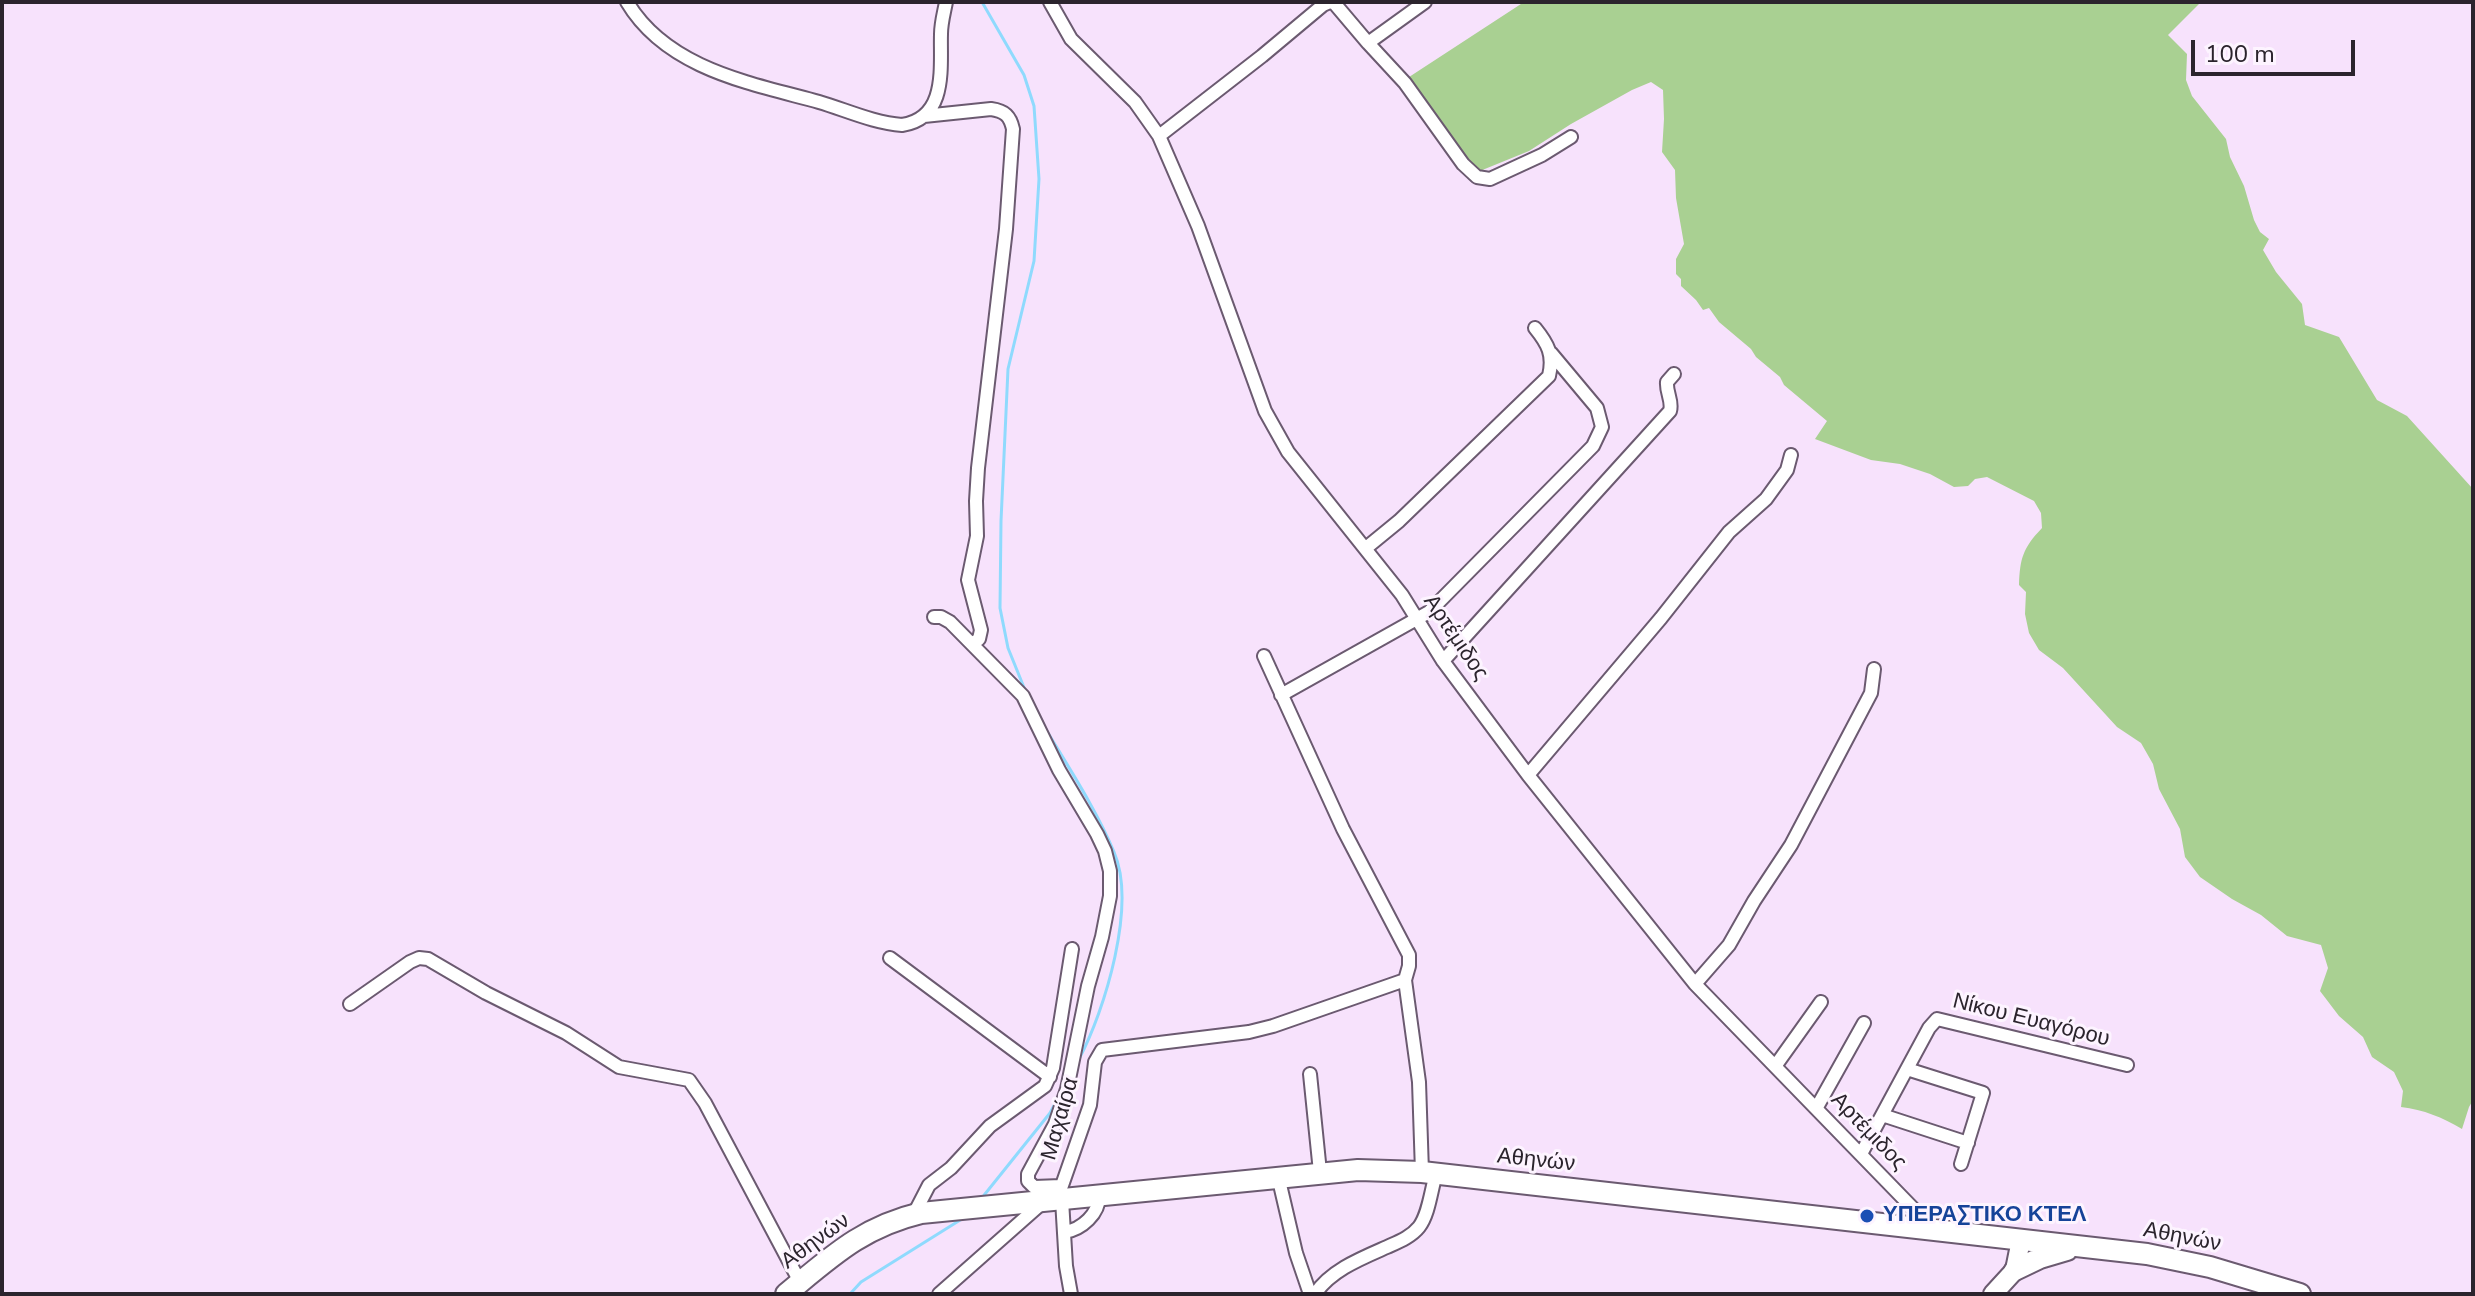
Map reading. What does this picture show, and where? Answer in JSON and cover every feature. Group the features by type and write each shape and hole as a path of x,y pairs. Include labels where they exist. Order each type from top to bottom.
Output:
{"main road":[{"name":"Αθηνών","path":"793,1288 845,1245 892,1221 917,1214 1057,1197 1099,1196 1278,1176 1371,1170 1429,1173 2147,1254 2300,1294"},
{"path":"2007,1239 2010,1266 2079,1247"}],"street":[{"path":"627,2 645,26 664,42 709,69 767,89 896,124 915,122 924,116 934,101 941,78 941,28 946,2"},
{"name":"Αρτέμιδος","path":"1047,2 1071,39 1135,102 1159,136 1198,226 1251,377 1288,452 1366,548 1418,620 1443,661 1528,775 1695,984 1934,1230"},
{"path":"1159,136 1327,2 1335,4 1405,83 1463,164 1477,177 1490,179 1558,147 1571,137"},
{"path":"1368,43 1425,2"},
{"path":"924,116 991,109 1007,114 1013,129 1006,229 978,468 977,536 968,580 981,630 979,639 972,644"},
{"path":"1281,695 1418,620 1443,599 1593,446 1600,435 1601,418 1593,401 1551,353 1535,328"},
{"path":"1366,548 1399,521 1539,387 1549,376 1551,353"},
{"path":"1443,661 1670,411 1672,406 1667,382 1674,374"},
{"path":"1528,775 1661,618 1729,532 1766,499 1787,470 1791,455"},
{"path":"934,617 950,622 1023,696 1059,770 1097,834 1110,871 1105,924 1088,986 1067,1089 1055,1124 1028,1174 1028,1181 1034,1187 1057,1197"},
{"path":"1264,656 1343,829 1409,955 1405,980 1429,1173 1421,1224 1415,1231 1357,1261 1326,1281 1313,1294 1296,1253 1278,1176"},
{"path":"1695,984 1729,945 1791,845 1871,693 1874,669"},
{"path":"917,1214 929,1185 951,1168 990,1126 1043,1089 1050,1077 1072,949"},
{"path":"350,1004 410,962 419,958 428,959 486,993 566,1033 619,1067 689,1080 712,1115 793,1288"},
{"path":"890,958 1050,1077"},
{"name":"Μαχαίρα","path":"1057,1197 1090,1105 1095,1062 1102,1050 1249,1032 1405,980"},
{"path":"1776,1065 1821,1002"},
{"name":"Νίκου Ευαγόρου","path":"1861,1154 1931,1024 1939,1018 2127,1065"},
{"path":"1817,1107 1864,1023"},
{"path":"1907,1069 1983,1093 1961,1164"},
{"path":"1310,1074 1320,1172"},
{"path":"1882,1115 1968,1143"},
{"path":"1065,1232 1076,1229 1089,1218 1098,1208 1099,1196"},
{"path":"1057,1197 1065,1232 1071,1294"},
{"path":"939,1294 1057,1197"},
{"path":"1995,1291 2010,1266 2007,1239"}],"green space":[{"path":"1524,2 2201,2 2168,35 2187,54 2186,80 2192,96 2226,139 2254,220 2260,232 2269,239 2263,250 2302,304 2305,325 2339,337 2377,400 2407,416 2473,489 2473,1100 2462,1129 2433,1115 2401,1107 2403,1091 2394,1072 2372,1057 2363,1037 2339,1016 2320,991 2328,968 2321,945 2287,936 2261,915 2200,877 2185,857 2180,829 2159,789 2153,764 2141,743 2117,727 2063,668 2039,650 2029,633 2025,614 2026,592 2019,585 2024,554 2042,528 2041,513 2034,501 1987,477 1975,479 1968,486 1954,487 1930,474 1900,464 1871,460 1815,439 1827,421 1784,385 1780,377 1719,322 1709,308 1703,310 1681,286 1681,279 1676,274 1676,259 1684,244 1675,170 1662,152 1663,90 1651,82 1632,90 1529,151 1475,173 1406,79"}],"waterway":[{"path":"982,2 1024,75 1034,106 1039,179 1034,261 1008,369 1001,521 1000,608 1008,648 1025,690"},
{"path":"1045,728 1099,820 1120,874 1122,900 1115,957 1099,1013 1079,1059"},
{"path":"981,1199 1050,1113 1058,1098"},
{"path":"850,1294 861,1282 965,1217"}],"place":[{"name":"ΥΠΕΡΑΣΤΙΚΟ ΚΤΕΛ","path":"1867,1216"}]}
